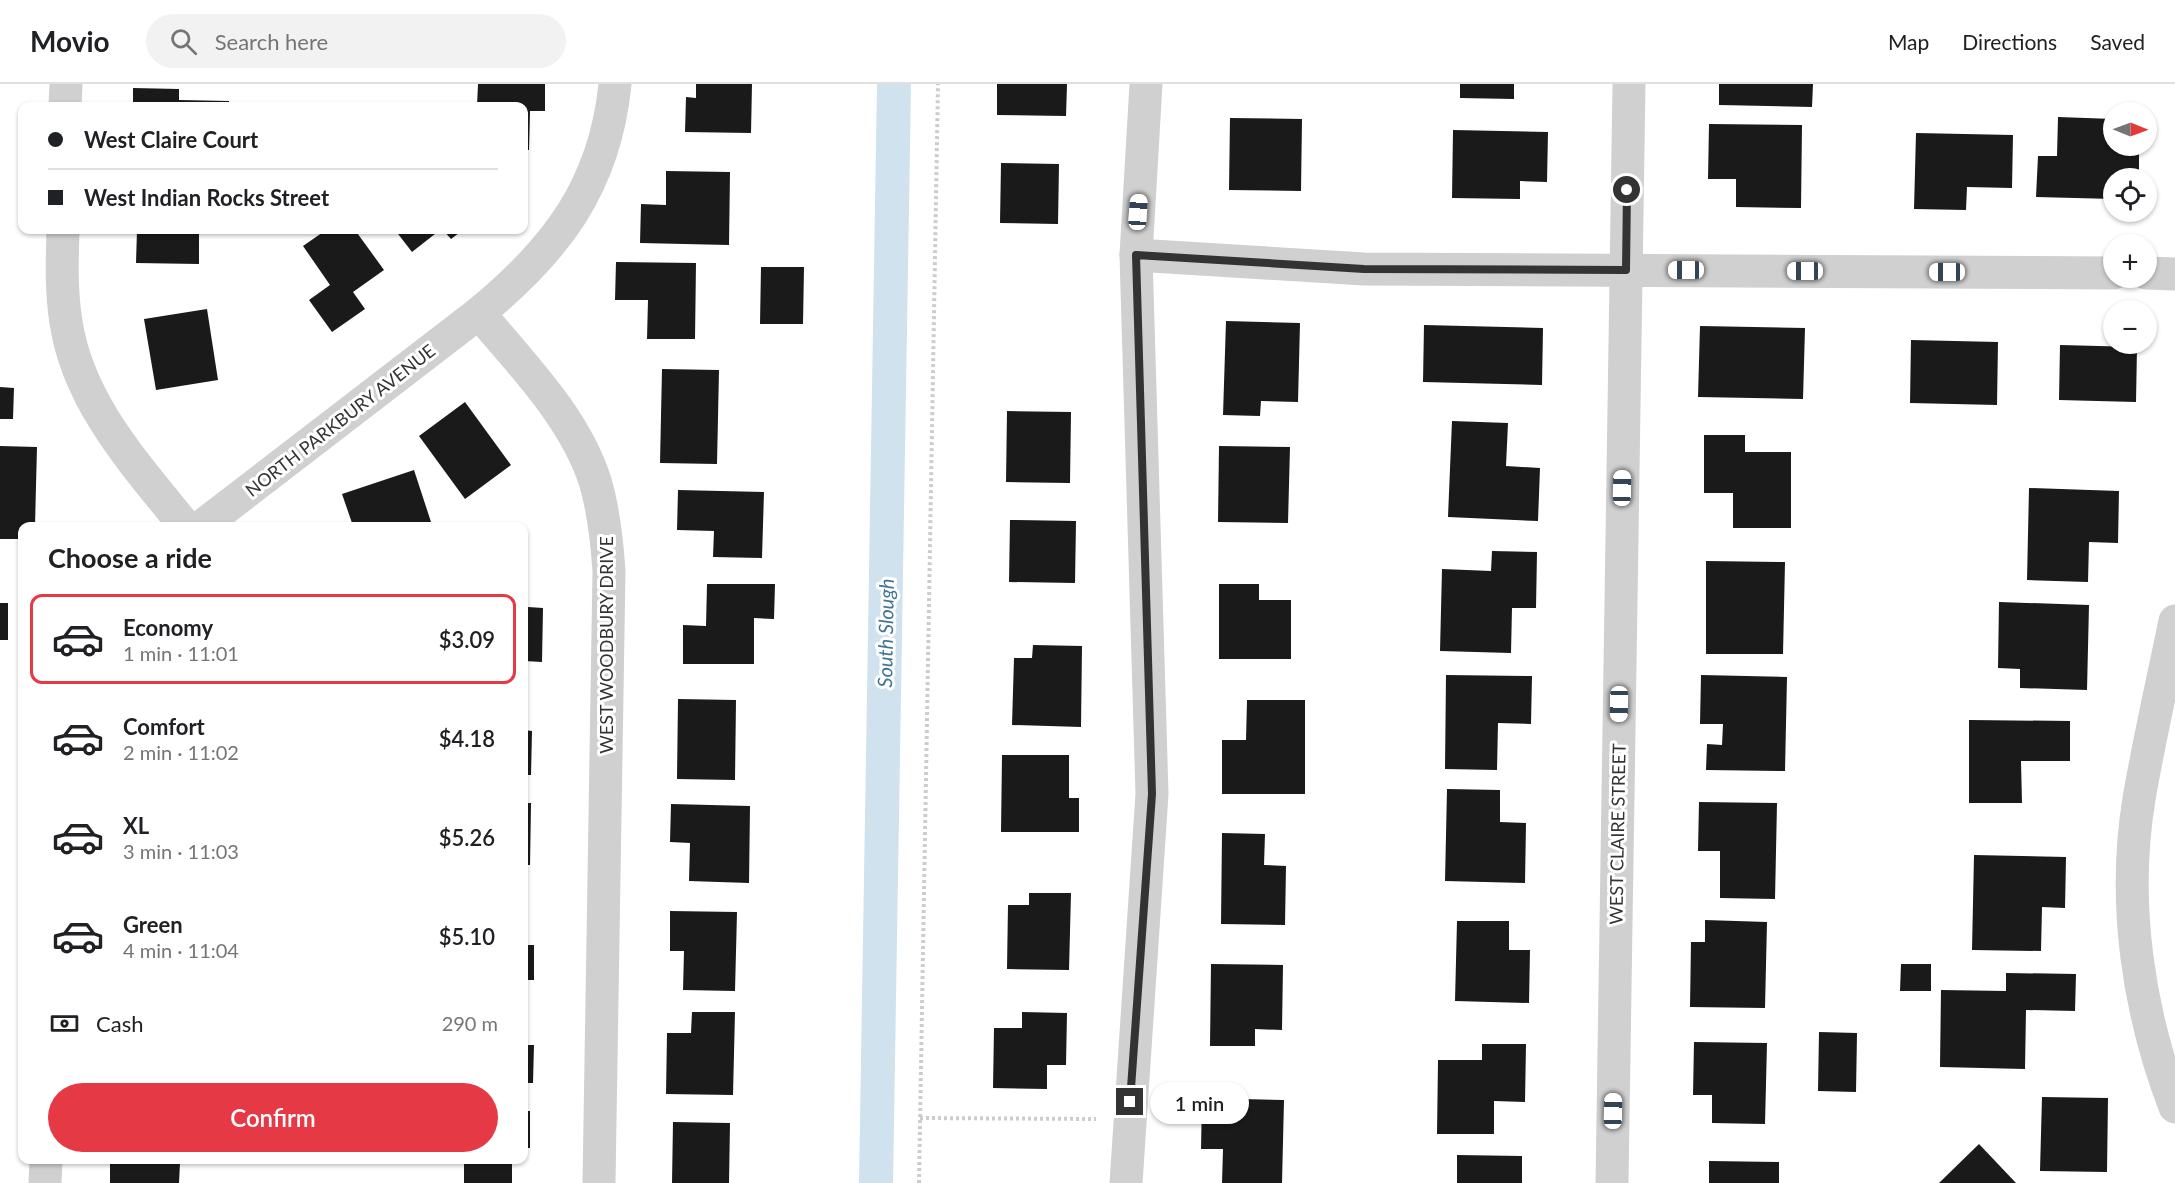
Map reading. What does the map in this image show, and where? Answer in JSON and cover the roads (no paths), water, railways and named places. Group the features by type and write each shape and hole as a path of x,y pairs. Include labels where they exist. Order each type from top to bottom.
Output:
{"street":[{"path":"65,102 66,84"},
{"path":"478,313 512,285 549,248 578,205 599,160 612,112 615,84"},
{"path":"1126,1183 1152,794 1136,255 1146,84"},
{"name":"WEST CLAIRE STREET","path":"1612,1183 1629,84"},
{"path":"63,234 62,275 66,322 75,360 93,404 115,437 183,522"},
{"path":"1136,255 1364,269 2103,273"},
{"path":"2157,273 2175,274"},
{"name":"NORTH PARKBURY AVENUE","path":"207,522 478,313"},
{"name":"WEST WOODBURY DRIVE","path":"478,313 549,399 575,436 594,480 605,524 609,571 599,1183"},
{"path":"2175,621 2164,726 2138,801 2133,877 2137,959 2151,1035 2175,1107"},
{"path":"45,1183 46,1164"}],"waterway":[{"name":"South Slough","path":"876,1183 894,84"}]}
